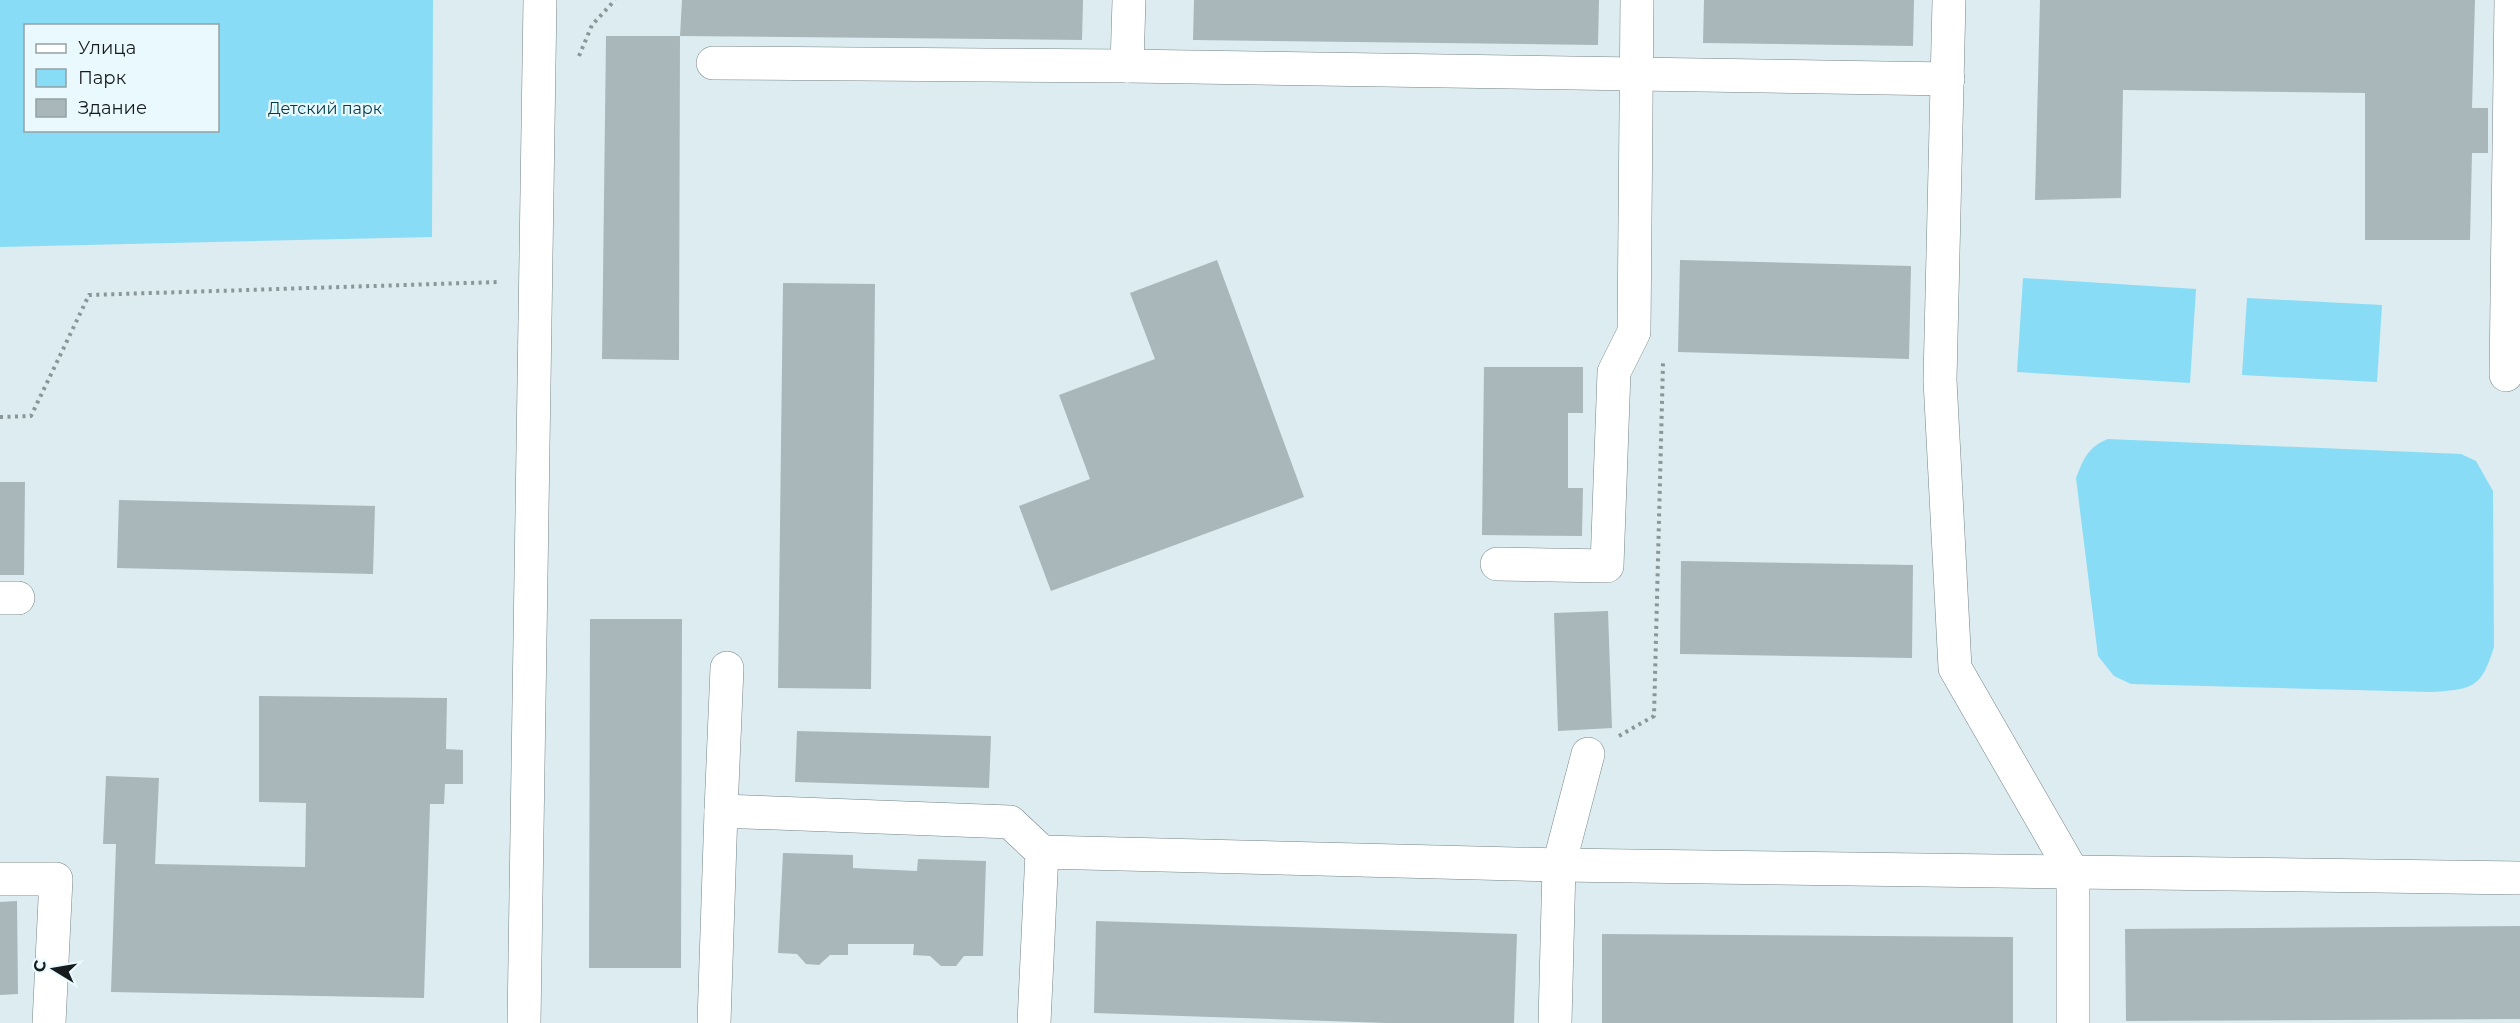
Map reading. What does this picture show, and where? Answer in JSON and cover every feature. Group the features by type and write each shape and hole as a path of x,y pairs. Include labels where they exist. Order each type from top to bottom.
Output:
{"lane":[{"path":"524,1023 540,0"},
{"path":"1127,66 1129,0"},
{"path":"1497,564 1607,566 1614,372 1634,332 1637,0"},
{"path":"1949,0 1940,380 1955,668 2073,873 2073,1023"},
{"path":"2506,375 2511,0"},
{"path":"713,63 1636,73 1948,80"},
{"path":"714,1023 727,668"},
{"path":"1555,1023 1559,865 1588,754"},
{"path":"721,811 1010,822 1042,852 1559,865 2520,878"},
{"path":"1034,1023 1042,852"},
{"path":"0,879 56,879 49,1023"}],"path":[{"path":"0,417 31,416 89,295 536,281"},
{"path":"1588,754 1654,716 1663,360"}],"green space":[{"name":"Детский парк","path":"0,0 433,0 432,237 0,247"},
{"path":"2023,278 2196,289 2190,383 2017,372"},
{"path":"2247,298 2382,305 2377,382 2242,375"},
{"path":"2108,439 2461,454 2476,461 2493,491 2494,647 2485,671 2474,684 2457,689 2431,692 2131,684 2114,676 2098,656 2076,478 2091,449"}],"building":[{"path":"682,0 1083,0 1082,40 680,36"},
{"path":"1194,0 1599,0 1598,45 1193,40"},
{"path":"1704,0 1914,0 1913,46 1703,43"},
{"path":"2040,0 2475,0 2472,108 2488,108 2488,153 2472,153 2470,240 2365,240 2365,93 2123,90 2121,198 2035,200"},
{"path":"606,36 680,36 679,360 602,359"},
{"path":"1217,260 1304,497 1051,591 1019,506 1090,479 1059,395 1155,359 1130,293"},
{"path":"1680,260 1911,266 1909,359 1678,352"},
{"path":"783,283 875,284 871,689 778,688"},
{"path":"1484,367 1583,367 1583,413 1568,413 1568,488 1583,488 1582,536 1482,535"},
{"path":"0,482 25,482 24,575 0,575"},
{"path":"119,500 375,506 373,574 117,568"},
{"path":"1681,561 1913,565 1912,658 1680,654"},
{"path":"1608,611 1612,728 1558,731 1554,613"},
{"path":"590,619 682,619 681,968 589,968"},
{"path":"259,696 447,698 446,749 463,750 463,784 445,784 444,804 430,804 424,998 111,992 116,844 103,844 106,776 159,778 155,864 305,867 306,803 259,802"},
{"path":"797,731 991,736 989,788 795,782"},
{"path":"783,853 853,855 853,868 917,871 918,859 986,861 983,956 964,956 956,966 941,966 930,956 913,955 914,944 848,944 848,955 830,955 819,965 806,964 797,954 778,953"},
{"path":"17,901 18,994 0,995 0,902"},
{"path":"1096,921 1517,934 1514,1023 1386,1023 1094,1013"},
{"path":"2520,926 2520,1019 2126,1021 2125,929"},
{"path":"1602,934 2013,937 2013,1023 1602,1023"}]}
